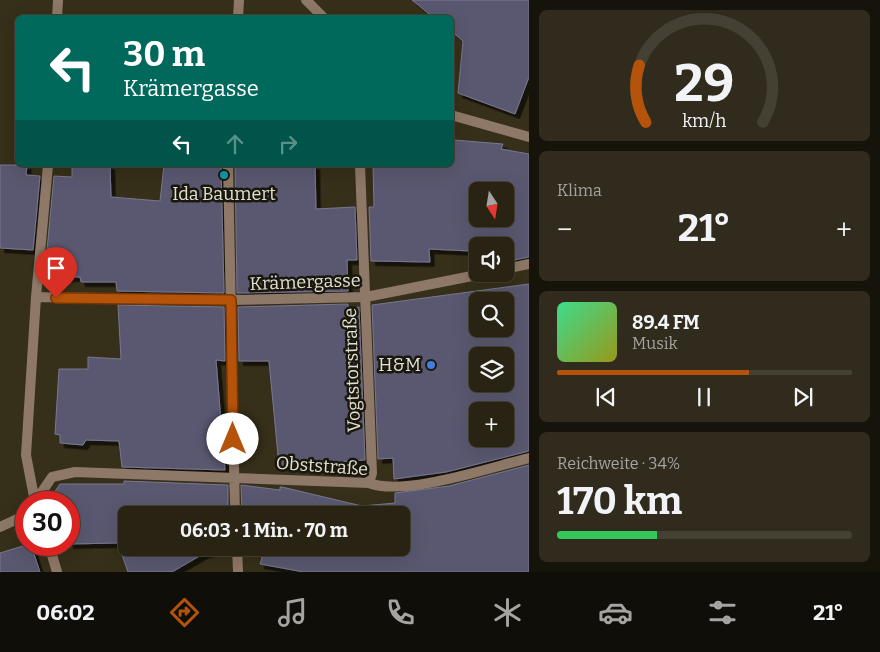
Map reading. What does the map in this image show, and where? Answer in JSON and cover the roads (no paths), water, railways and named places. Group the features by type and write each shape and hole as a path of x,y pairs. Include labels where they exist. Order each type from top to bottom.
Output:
{"street":[{"path":"57,15 58,0"},
{"path":"238,15 239,0"},
{"path":"306,0 321,15"},
{"path":"454,116 529,137"},
{"path":"33,491 26,455 36,298 48,167"},
{"path":"228,167 235,506"},
{"name":"Vogtstorstraße","path":"360,167 372,473 369,483"},
{"path":"514,267 529,264"},
{"name":"Krämergasse","path":"36,298 231,300 366,297 469,277"},
{"name":"Obststraße","path":"42,491 52,477 75,472 234,476 369,483 380,487 418,484 529,458"},
{"path":"0,526 15,520"},
{"path":"53,556 58,572"},
{"path":"237,556 238,572"}],"place":[{"name":"Ida Baumert","path":"224,175"},
{"name":"H&M","path":"431,365"}]}
